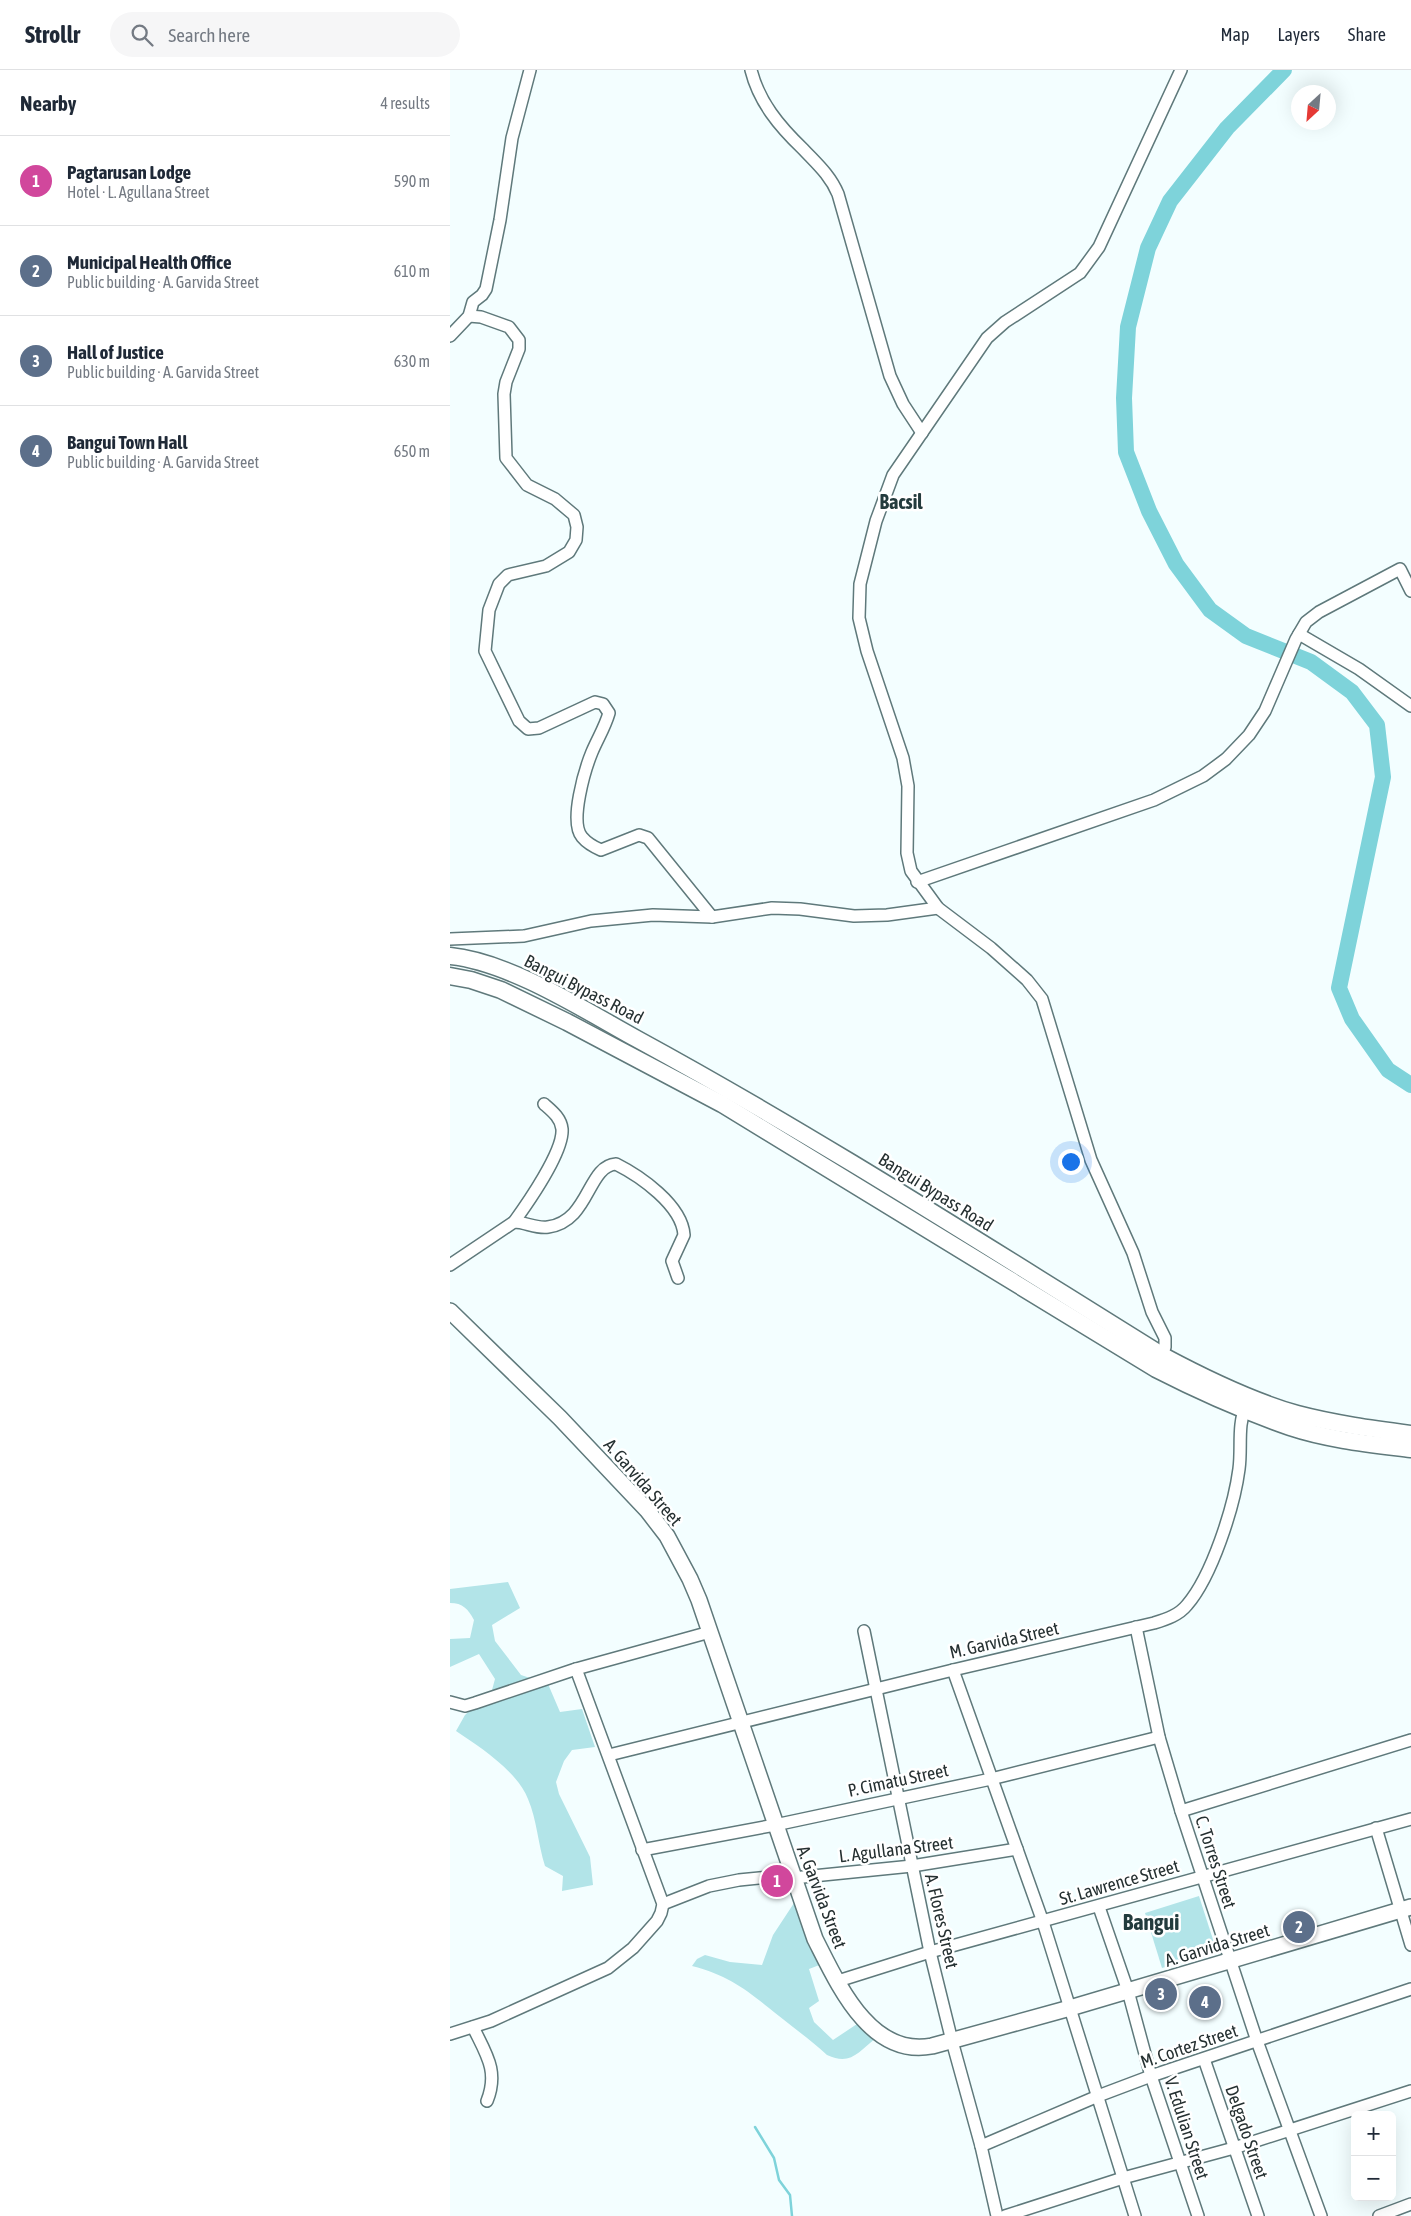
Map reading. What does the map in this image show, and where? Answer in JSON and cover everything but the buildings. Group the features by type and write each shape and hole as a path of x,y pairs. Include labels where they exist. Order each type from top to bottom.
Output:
{"highway":[{"name":"Bangui Bypass Road","path":"450,956 480,961 507,971 729,1089 1159,1363"},
{"name":"Bangui Bypass Road","path":"450,976 471,980 501,990 576,1026 722,1104 1159,1363 1202,1376 1291,1427 1360,1443 1411,1449"},
{"name":"Bangui Bypass Road","path":"1247,1403 1327,1421 1411,1434"}],"main road":[{"name":"A. Garvida Street","path":"450,1312 560,1418 647,1510 667,1536 690,1579 710,1632 815,1939 838,1981 863,2018 886,2040 913,2048 952,2040 1070,2008 1406,1909"}],"street":[{"path":"450,336 468,316 473,302 486,289 500,220 512,138 530,70"},
{"path":"751,70 760,98 770,113 832,180 838,194 890,376 903,404 922,433"},
{"path":"1159,1363 1166,1347 1165,1338 1152,1312 1134,1253 1091,1160 1042,999 1027,980 991,948 938,908 917,882 911,871 907,853 908,792 903,758 867,651 859,618 858,602 860,584 871,539 888,486 897,466 987,338 1005,322 1080,273 1091,260 1099,247 1181,70"},
{"path":"468,316 481,317 509,327 519,340 504,394 506,458 527,485 555,499 574,514 577,527 576,540 569,552 546,566 508,576 499,584 488,610 485,651 519,721 528,729 539,728 595,702 603,704 609,713 605,727 587,767 577,821 581,836 592,846 601,850 639,835 648,838 712,917"},
{"path":"917,882 1154,800 1203,776 1226,759 1249,736 1265,711 1306,622 1319,612 1400,569 1411,591"},
{"path":"1298,636 1359,669 1411,706"},
{"path":"450,939 524,936 591,921 653,915 712,917 772,908 800,909 854,916 887,915 938,908"},
{"path":"450,1265 514,1222 536,1191 556,1152 563,1131 561,1123 544,1104"},
{"path":"514,1222 547,1228 564,1223 577,1212 594,1181 605,1168 616,1164 647,1182 676,1214 684,1234 672,1261 678,1278"},
{"name":"M. Garvida Street","path":"610,1755 874,1689 1136,1628 1170,1618 1180,1611 1192,1598 1216,1552 1236,1489 1240,1467 1240,1428 1247,1403"},
{"name":"C. Torres Street","path":"1136,1628 1159,1736 1181,1811 1257,2041 1321,2216"},
{"path":"450,1702 464,1706 576,1669 710,1632"},
{"name":"A. Flores Street","path":"864,1632 874,1689 930,1952 981,2146 997,2216"},
{"path":"450,2034 473,2027 600,1971 623,1958 662,1913 663,1904 642,1850 610,1755 576,1669"},
{"path":"953,1670 1043,1922 1135,2216"},
{"name":"P. Cimatu Street","path":"642,1850 775,1826 991,1779 1159,1736"},
{"path":"1181,1811 1411,1740"},
{"name":"St. Lawrence Street","path":"838,1981 930,1952 1099,1907 1203,1876 1411,1819"},
{"path":"1376,1828 1406,1909 1411,1945"},
{"name":"L. Agullana Street","path":"663,1904 709,1886 768,1876 793,1878 912,1866 1016,1850"},
{"name":"V. Edulian Street","path":"1099,1907 1128,1991 1151,2076 1198,2216"},
{"name":"M. Cortez Street","path":"981,2146 1098,2096 1151,2076 1411,1989"},
{"path":"473,2027 492,2069 491,2092 487,2101"},
{"name":"Delgado Street","path":"1204,2059 1258,2216"},
{"path":"1005,2216 1123,2178 1234,2148 1411,2091"},
{"path":"1379,2216 1411,2204"}],"shaded area":[{"path":"508,1582 520,1608 492,1625 495,1641 521,1675 548,1684 560,1712 582,1709 595,1747 572,1750 564,1761 556,1782 559,1794 590,1857 593,1885 562,1891 563,1876 545,1866 533,1815 523,1789 497,1760 456,1731 465,1715 492,1690 495,1679 479,1654 450,1667 450,1639 470,1638 474,1620 465,1607 450,1603 450,1589"},
{"path":"1199,1896 1217,1952 1162,1968 1145,1913"},
{"path":"796,1900 822,1964 809,1969 819,2001 809,2008 814,2022 833,2040 860,2022 876,2038 854,2056 842,2059 827,2055 739,1986 718,1975 692,1966 697,1959 705,1955 730,1962 762,1965 773,1935"}],"waterway":[{"path":"1284,70 1227,128 1170,201 1148,248 1128,327 1124,398 1126,452 1149,511 1176,564 1210,610 1246,636 1311,662 1352,692 1377,725 1383,777 1339,988 1352,1019 1388,1070 1411,1085"},
{"path":"755,2127 774,2158 779,2180 790,2195 792,2216"}],"place":[{"name":"Pagtarusan Lodge","path":"777,1881"},
{"name":"Municipal Health Office","path":"1299,1927"},
{"name":"Hall of Justice","path":"1161,1994"},
{"name":"Bangui Town Hall","path":"1205,2002"}],"district":[{"name":"Bacsil","path":"901,501"},
{"name":"Bangui","path":"1151,1922"}]}
